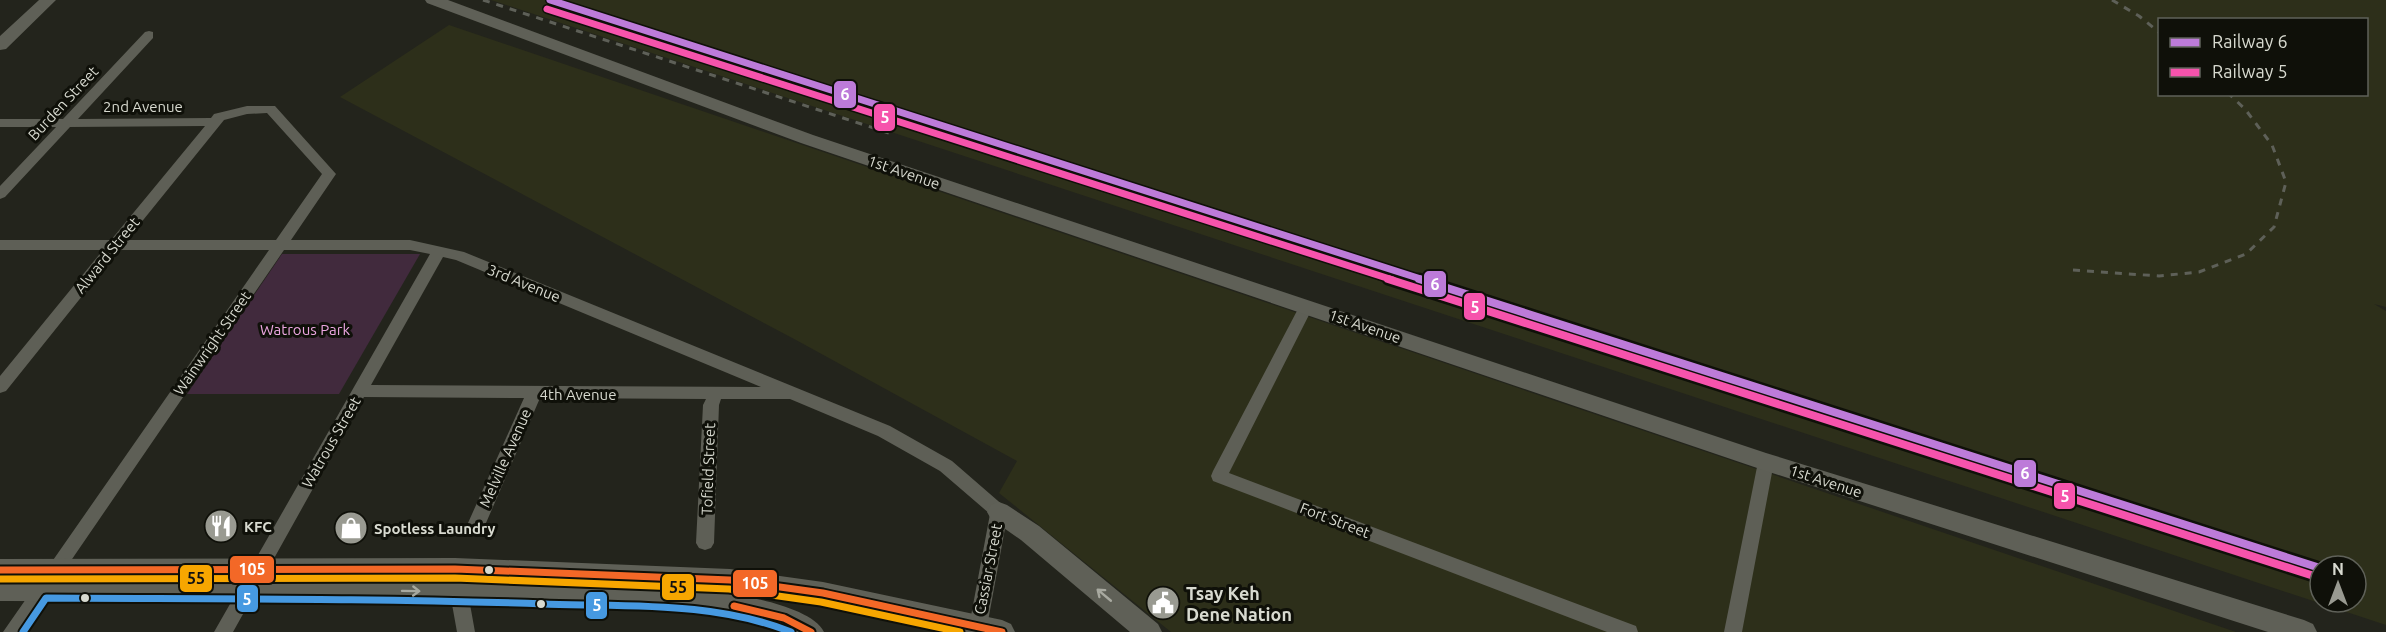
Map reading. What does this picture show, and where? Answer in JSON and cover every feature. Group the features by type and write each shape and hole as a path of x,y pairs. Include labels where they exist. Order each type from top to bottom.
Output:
{"main road":[{"path":"0,45 48,0"},
{"name":"1st Avenue","path":"433,0 807,139 1766,462 2304,632"},
{"path":"999,512 1030,533 1149,632"},
{"path":"0,570 48,580 730,580 823,593 986,630"},
{"path":"0,590 48,580"},
{"path":"457,580 742,607 784,618 811,632"}],"street":[{"name":"Burden Street","path":"0,194 149,34"},
{"name":"Wainwright Street","path":"12,632 329,174 270,109 247,110 219,117 215,122"},
{"name":"2nd Avenue","path":"0,123 215,122"},
{"name":"Alward Street","path":"0,387 215,122"},
{"name":"3rd Avenue","path":"0,245 410,246 459,256 885,430 946,466 999,512"},
{"name":"Watrous Street","path":"223,632 439,251"},
{"name":"Fort Street","path":"1306,307 1219,476 1629,632"},
{"name":"4th Avenue","path":"360,391 534,394 796,393"},
{"name":"Melville Avenue","path":"477,523 534,394"},
{"name":"Tofield Street","path":"705,543 711,405 715,394"},
{"path":"1733,632 1766,462"},
{"name":"Cassiar Street","path":"986,630 999,512"},
{"path":"457,580 466,632"}],"shaded area":[{"path":"491,0 2386,0 2386,307 2374,304 2386,311 2386,625 2353,614 2368,614 2368,554 2308,554 2308,599"},
{"path":"449,25 2236,632 1171,632 999,493 1017,461 796,340 340,97"}],"green space":[{"name":"Watrous Park","path":"282,254 420,254 339,394 187,394"}],"railway":[{"path":"483,0 895,135"},
{"path":"2112,0 2139,16 2158,31"},
{"path":"2073,270 2159,276 2199,272 2246,254 2274,227 2286,182 2272,145 2245,109 2231,96"}],"rail line":[{"name":"6","path":"550,0 2308,564"},
{"name":"5","path":"547,9 2308,574"}],"transit line":[{"name":"105","path":"0,570 455,569 730,580 823,593 1002,632"},
{"name":"55","path":"0,579 455,578 729,589 821,602 960,632"},
{"name":"5","path":"23,632 46,598 380,600 660,608 718,612 770,623 791,632"},
{"name":"105","path":"734,606 784,618 811,632"}],"place":[{"name":"KFC","path":"221,526"},
{"name":"Spotless Laundry","path":"351,528"},
{"name":"Tsay Keh Dene Nation","path":"1163,603"}]}
